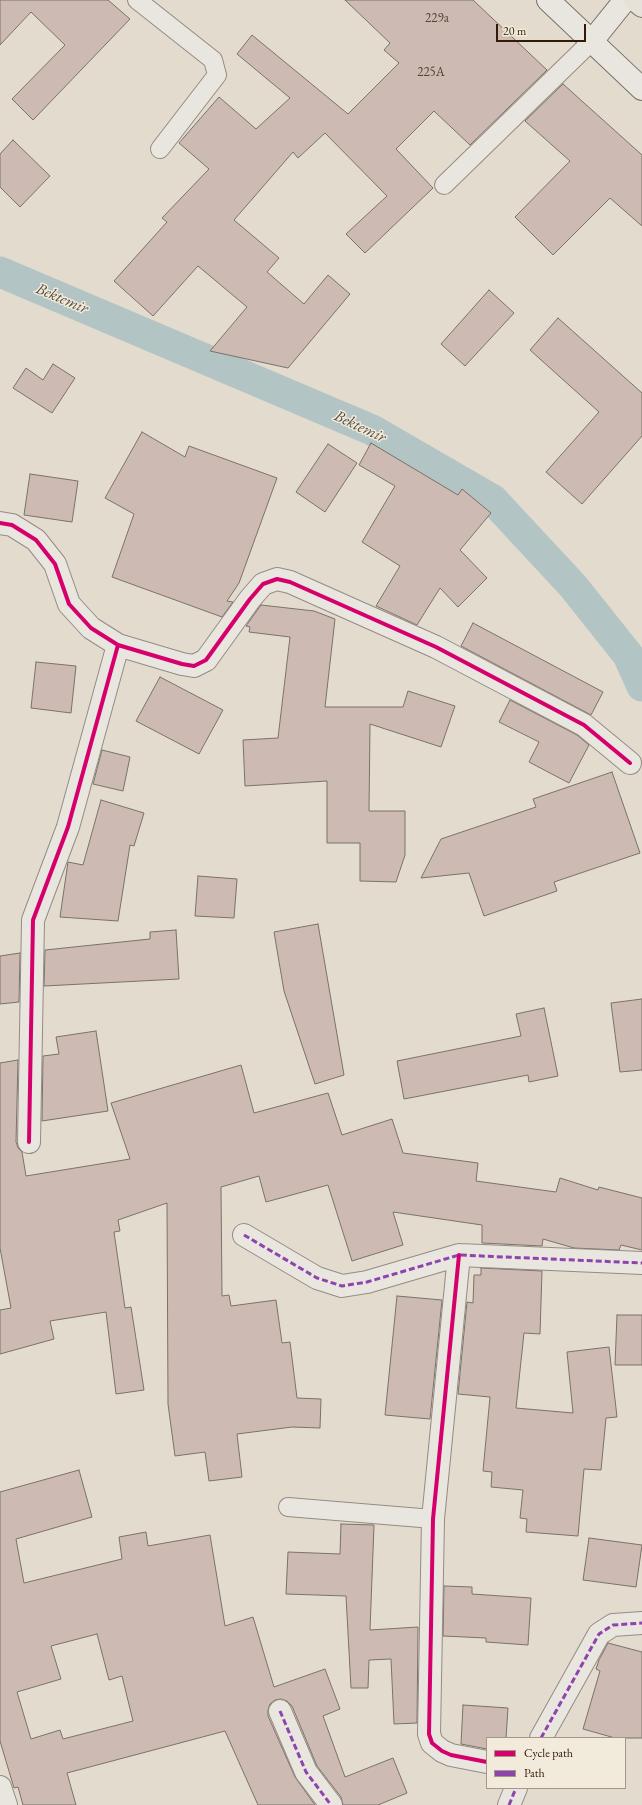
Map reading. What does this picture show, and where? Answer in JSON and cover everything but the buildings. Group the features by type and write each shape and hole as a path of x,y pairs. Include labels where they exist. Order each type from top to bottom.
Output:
{"highway":[{"path":"635,0 642,6"}],"street":[{"path":"548,0 642,89"},
{"path":"592,41 625,0"},
{"path":"0,523 12,525 36,540 55,564 70,604 91,628 118,645 182,664 194,666 206,660 250,599 263,584 277,579 290,582 436,646 584,725 630,763"},
{"path":"30,1142 33,920 68,827 118,645"},
{"path":"244,1234 317,1278 342,1286 367,1282 459,1256 642,1263"},
{"path":"459,1256 433,1519 429,1734 432,1743 442,1751 451,1755 486,1762"},
{"path":"542,1737 599,1634 613,1625 642,1623"},
{"path":"280,1711 306,1772 331,1805"},
{"path":"0,1787 6,1805"},
{"path":"509,1805 516,1789"}],"lane":[{"path":"137,0 212,60 217,75 160,150"},
{"path":"444,185 592,41"},
{"path":"288,1507 433,1519"}],"waterway":[{"name":"Bektemir","path":"0,272 372,430 493,500 573,586 628,655 642,686"}],"marked path":[{"path":"244,1235 317,1278 342,1286 367,1282 459,1255 642,1263"},
{"path":"542,1737 599,1634 613,1625 642,1623"},
{"path":"280,1711 306,1772 331,1805"},
{"path":"509,1805 516,1789"}],"cycle path":[{"path":"0,523 12,525 36,540 55,564 69,604 91,628 118,645 182,664 194,666 206,660 250,599 263,584 277,579 290,582 436,647 584,725 630,763"},
{"path":"29,1142 33,920 68,827 118,645"},
{"path":"459,1255 433,1519 429,1734 432,1743 442,1751 451,1755 486,1762"}]}
